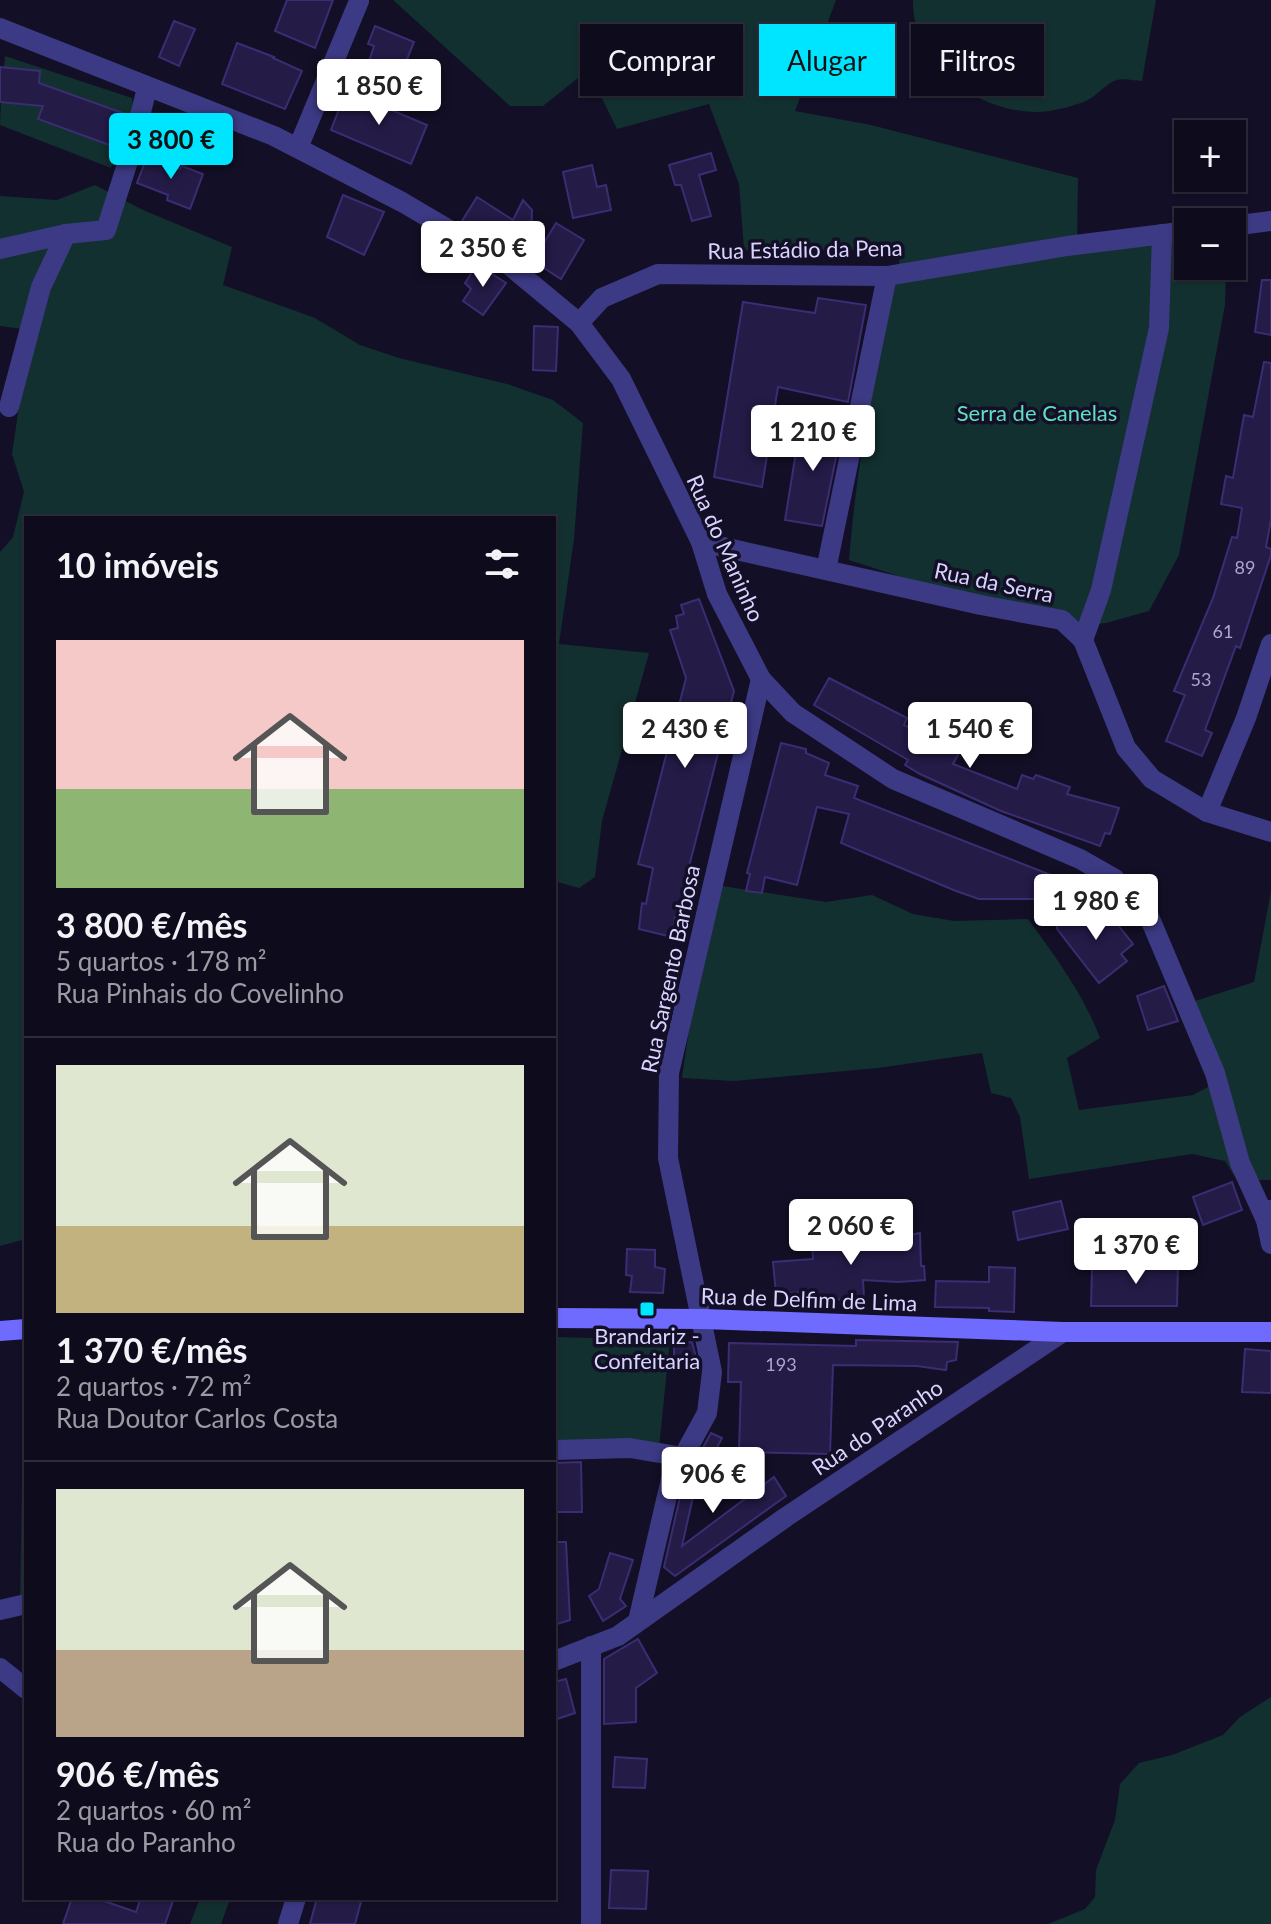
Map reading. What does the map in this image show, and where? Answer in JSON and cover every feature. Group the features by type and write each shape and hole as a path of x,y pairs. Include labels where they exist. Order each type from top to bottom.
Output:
{"main road":[{"name":"Rua de Delfim de Lima","path":"556,1318 704,1319 1063,1332 1271,1332"},
{"path":"0,1331 24,1329"}],"street":[{"path":"298,148 359,1"},
{"name":"Rua do Maninho","path":"0,28 298,148 402,202 509,265 579,323 621,379 701,542 717,594 761,679 793,713 893,779 1080,859 1115,879 1148,914 1215,1073 1240,1163 1268,1213 1271,1244"},
{"path":"0,249 66,234 106,230 147,88"},
{"path":"1246,224 1271,221"},
{"name":"Rua Estádio da Pena","path":"579,323 602,298 658,274 887,276 1067,246 1174,233"},
{"path":"9,407 41,287 66,234"},
{"path":"1162,234 1159,328 1101,590 1083,640 1126,748 1152,779 1207,812 1271,832"},
{"path":"826,570 887,276"},
{"name":"Rua da Serra","path":"701,542 1062,620 1083,640"},
{"path":"1207,812 1246,718 1271,644"},
{"name":"Rua Sargento Barbosa","path":"638,1621 671,1479 707,1413 712,1372 704,1319 668,1158 669,1073 761,679"},
{"name":"Rua do Paranho","path":"556,1660 618,1636 786,1517 1063,1332"},
{"path":"556,1450 630,1448 683,1457"},
{"path":"0,1610 24,1604"},
{"path":"591,1646 591,1924"},
{"path":"0,1668 24,1687"},
{"path":"288,1924 295,1900"}],"green space":[{"name":"Serra de Canelas","path":"393,0 836,0 827,24 759,24 759,96 801,96 795,111 871,125 1078,178 1077,249 1174,240 1174,280 1226,280 1225,305 1179,555 1149,611 1106,623 1058,628 849,560 857,482 870,404 902,250 744,250 739,184 709,104 617,129 601,96 743,96 743,24 580,24 580,76 543,106 510,106"},
{"path":"913,0 1156,0 1142,81 1117,80 1086,101 1049,111 1015,110 975,96 1044,96 1044,24 916,23"},
{"path":"5,56 132,98 129,124 111,168 0,125 1,102 38,105 40,71 4,67","holes":["50,88 123,114 112,145 39,119"]},
{"path":"95,185 143,210 232,247 223,285 315,318 360,345 399,358 507,384 553,400 583,423 574,539 559,644 649,653 602,821 595,877 579,888 556,882 556,516 24,516 24,1240 0,1246 0,552 13,537 24,492 12,454 30,330 0,326 0,196 57,200"},
{"path":"710,884 826,902 872,895 913,914 954,921 1028,919 1077,991 1100,1038 1067,1058 1079,1110 1193,1095 1223,1079 1192,1002 1254,982 1271,891 1271,1180 1237,1180 1225,1161 1192,1154 1029,1179 1020,1117 1011,1098 991,1093 982,1053 878,1068 734,1081 682,1078"},
{"path":"556,1337 670,1340 659,1448 556,1451"},
{"path":"23,1428 24,1598 20,1598"},
{"path":"1271,1697 1271,1924 1048,1924 1085,1909 1095,1897 1096,1870 1115,1820 1120,1784 1139,1763 1172,1755 1223,1735 1240,1717"},
{"path":"199,1900 230,1900 221,1924 190,1924"}],"building":[{"path":"287,0 333,0 315,48 275,31"},
{"path":"174,21 195,29 179,66 159,57"},
{"path":"375,26 414,42 397,84 366,70 374,46 368,44"},
{"path":"237,43 302,71 285,109 222,84"},
{"path":"0,67 40,71 39,83 123,113 112,146 38,119 43,106 0,102"},
{"path":"346,91 427,125 411,164 331,130"},
{"path":"711,153 716,170 699,175 711,216 692,221 681,185 675,185 669,165"},
{"path":"147,157 203,174 190,209 167,200 168,195 137,183"},
{"path":"592,165 597,187 606,185 611,210 573,218 563,172"},
{"path":"343,195 384,212 364,255 327,237"},
{"path":"477,197 513,220 523,200 532,210 530,265 462,221"},
{"path":"556,223 584,240 561,279 533,261"},
{"path":"477,264 506,283 483,315 463,301 471,289 465,283"},
{"path":"1262,280 1271,280 1271,335 1255,332"},
{"path":"818,298 866,305 848,402 778,387 762,487 714,477 743,302 815,313"},
{"path":"534,326 558,327 556,371 533,370"},
{"path":"1264,362 1271,363 1271,520 1266,547 1271,549 1271,555 1240,648 1236,646 1205,730 1212,733 1202,756 1166,741 1185,695 1174,691 1213,598 1232,537 1237,538 1242,508 1221,504 1226,476 1233,478 1244,415 1253,417"},
{"path":"801,421 842,428 822,526 785,520"},
{"path":"699,599 734,691 682,894 685,895 681,917 675,917 672,937 639,929 642,903 646,904 653,868 638,864 686,678 670,630 678,628 676,616 684,614 681,605"},
{"path":"829,678 907,718 904,725 959,753 953,764 1017,789 1022,775 1033,779 1036,775 1070,787 1067,794 1119,808 1110,834 1105,833 1100,846 1001,811 920,774 905,765 908,760 814,705"},
{"path":"781,743 806,749 806,753 829,763 825,775 858,786 854,798 1051,875 1039,899 979,899 956,891 841,843 849,814 817,807 797,885 765,877 762,893 746,891 750,874 747,873"},
{"path":"1103,906 1133,944 1121,954 1127,961 1099,983 1057,929 1057,923 1071,912 1084,922"},
{"path":"1164,986 1178,1021 1148,1030 1137,996"},
{"path":"1232,1182 1242,1210 1203,1225 1193,1197"},
{"path":"1061,1201 1068,1229 1018,1240 1013,1212"},
{"path":"920,1233 921,1266 924,1266 925,1280 863,1280 864,1298 816,1301 815,1291 776,1294 773,1262 813,1259 812,1243 894,1238"},
{"path":"627,1249 655,1250 655,1267 665,1269 663,1293 630,1292 632,1276 626,1275"},
{"path":"1145,1264 1178,1264 1177,1306 1091,1306 1092,1268 1145,1268"},
{"path":"989,1267 1015,1268 1014,1312 989,1311 989,1308 935,1307 936,1281 989,1282"},
{"path":"856,1340 958,1342 956,1360 947,1362 946,1370 917,1366 833,1365 830,1454 739,1452 741,1382 728,1382 729,1343 856,1346"},
{"path":"692,1342 697,1361 674,1361 674,1343"},
{"path":"1245,1349 1271,1351 1271,1393 1242,1392"},
{"path":"711,1433 722,1438 704,1472 699,1470 682,1546 774,1477 786,1496 675,1576 664,1567 683,1484"},
{"path":"581,1462 582,1512 556,1512 556,1463"},
{"path":"556,1542 566,1542 570,1620 556,1624"},
{"path":"610,1553 633,1560 620,1599 626,1606 603,1621 589,1596 599,1589"},
{"path":"638,1639 657,1673 636,1688 636,1722 604,1724 604,1659"},
{"path":"566,1679 575,1713 556,1719 556,1682"},
{"path":"615,1757 647,1759 645,1788 613,1787"},
{"path":"611,1870 648,1871 646,1909 609,1908"},
{"path":"71,1900 101,1900 136,1912 140,1900 173,1900 165,1924 63,1924"},
{"path":"316,1900 361,1900 355,1924 310,1924"}],"place":[{"name":"Brandariz - Confeitaria","path":"647,1309"}]}
